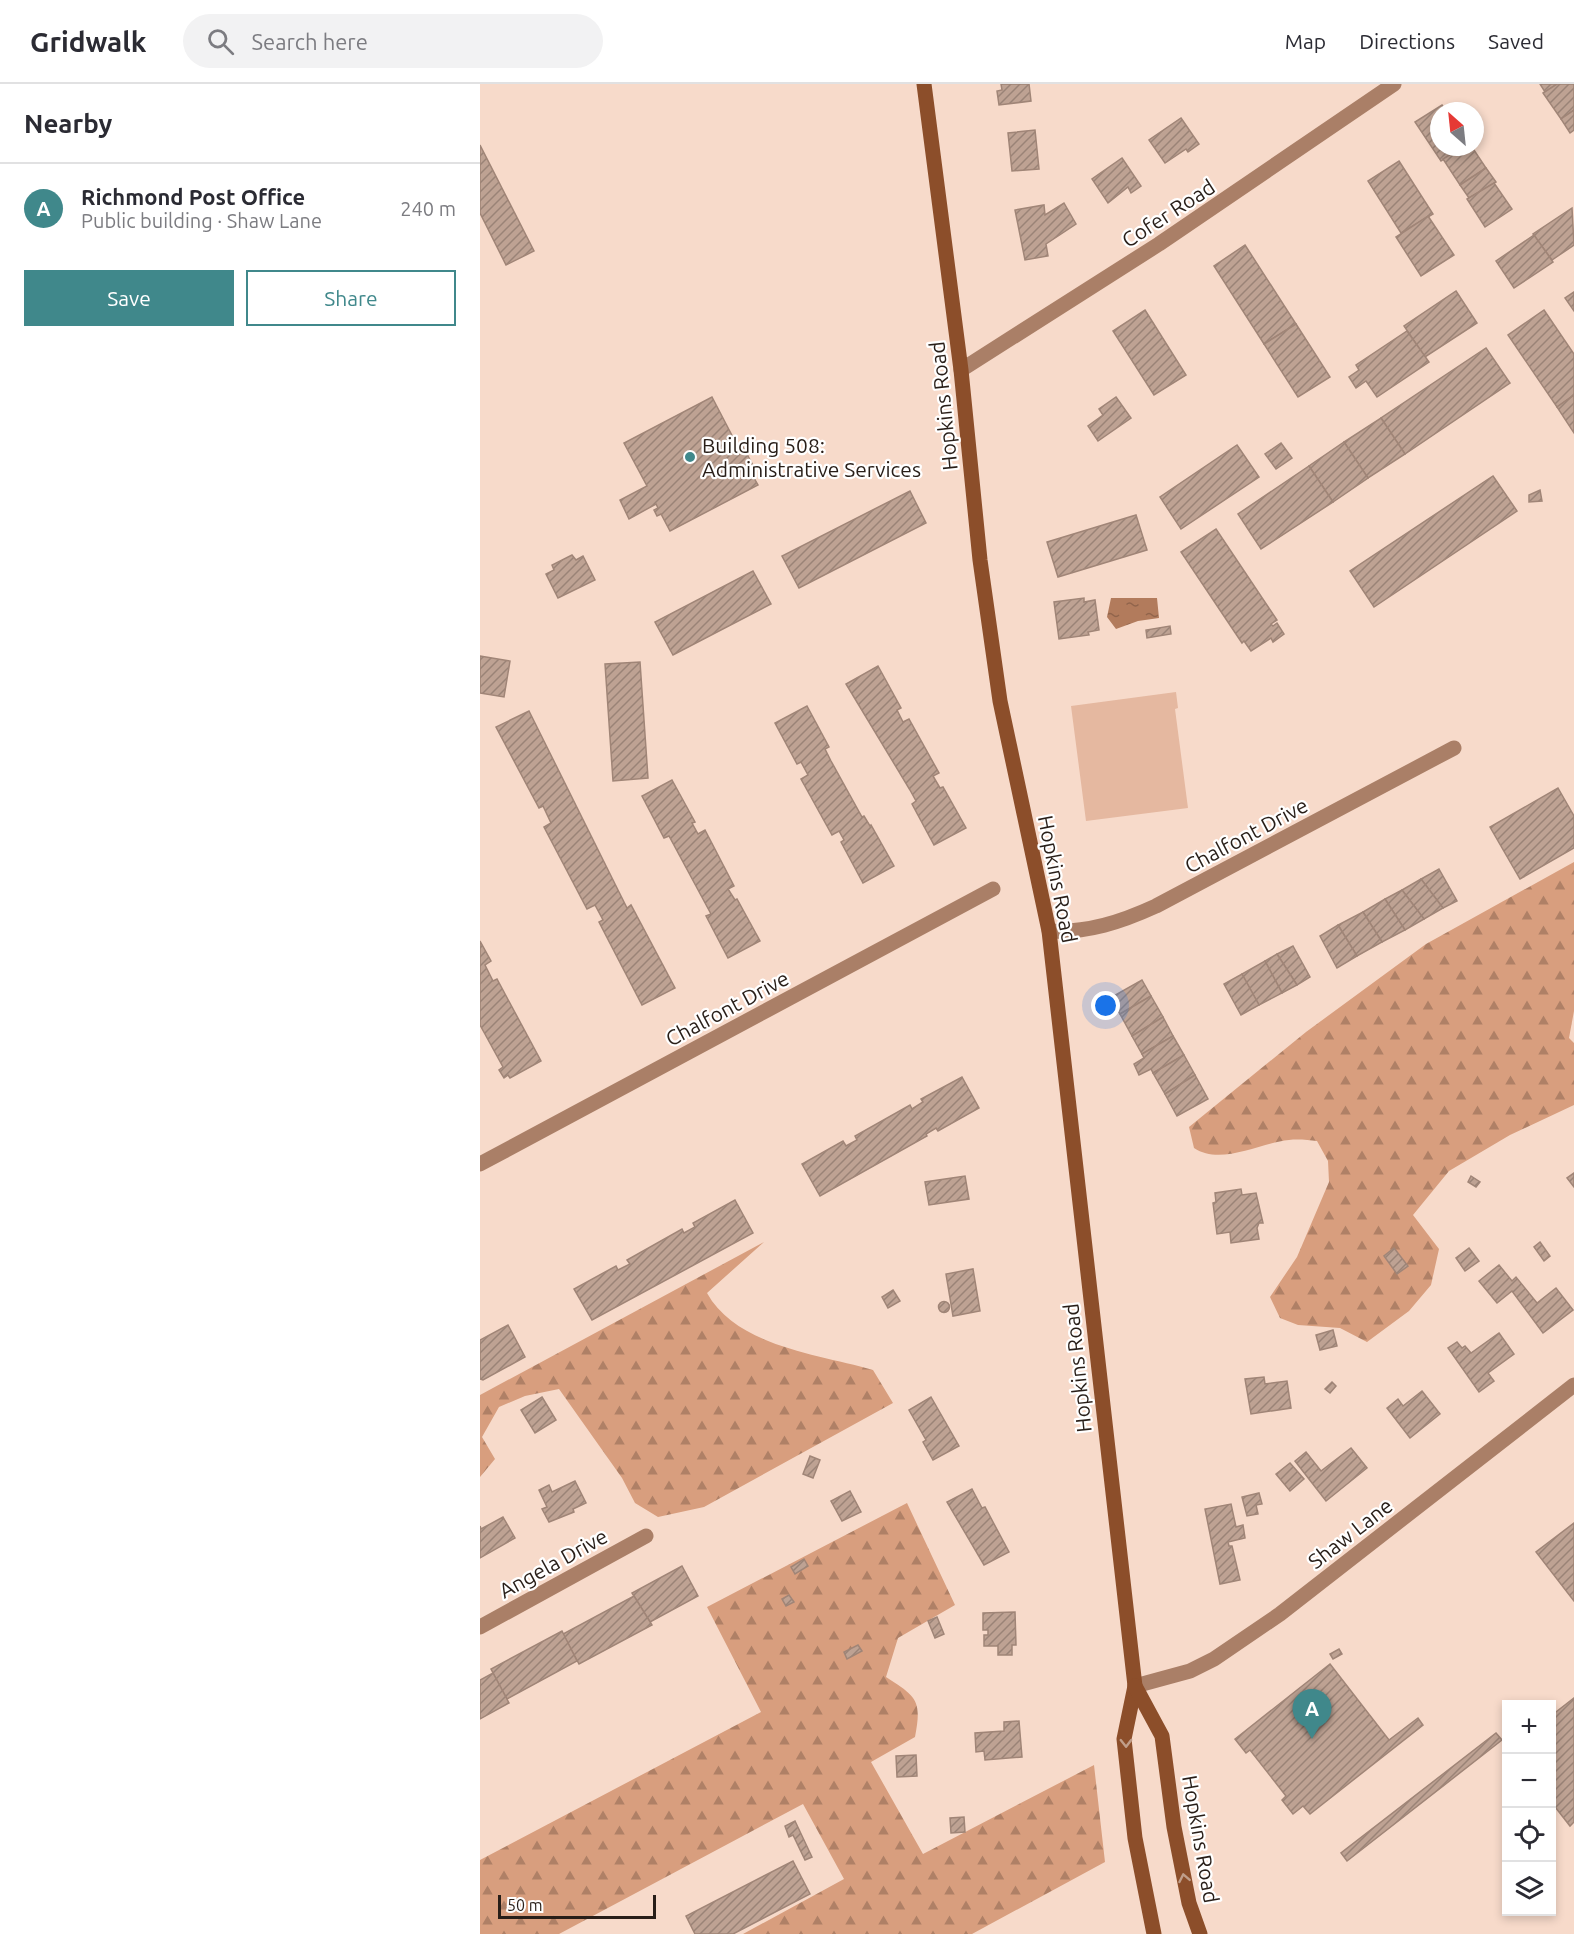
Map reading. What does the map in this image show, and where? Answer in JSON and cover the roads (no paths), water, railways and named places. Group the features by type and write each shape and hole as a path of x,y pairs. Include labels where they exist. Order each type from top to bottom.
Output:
{"main road":[{"name":"Hopkins Road","path":"924,84 961,370 980,560 1000,701 1049,931 1135,1686 1124,1738 1135,1838 1154,1934"},
{"name":"Hopkins Road","path":"1135,1686 1162,1736 1174,1827 1189,1903 1200,1934"}],"street":[{"name":"Cofer Road","path":"961,370 1159,244 1394,84"},
{"name":"Chalfont Drive","path":"1049,931 1073,932 1123,921 1148,910 1454,748"},
{"name":"Chalfont Drive","path":"480,1164 993,889"},
{"name":"Shaw Lane","path":"1135,1686 1190,1671 1214,1659 1280,1614 1574,1385"},
{"name":"Angela Drive","path":"480,1628 646,1536"}],"water":[{"path":"1111,598 1157,598 1159,618 1138,621 1116,629 1107,617"}],"place":[{"name":"Building 508: Administrative Services","path":"690,457"},
{"name":"Richmond Post Office","path":"1312,1739"}]}
